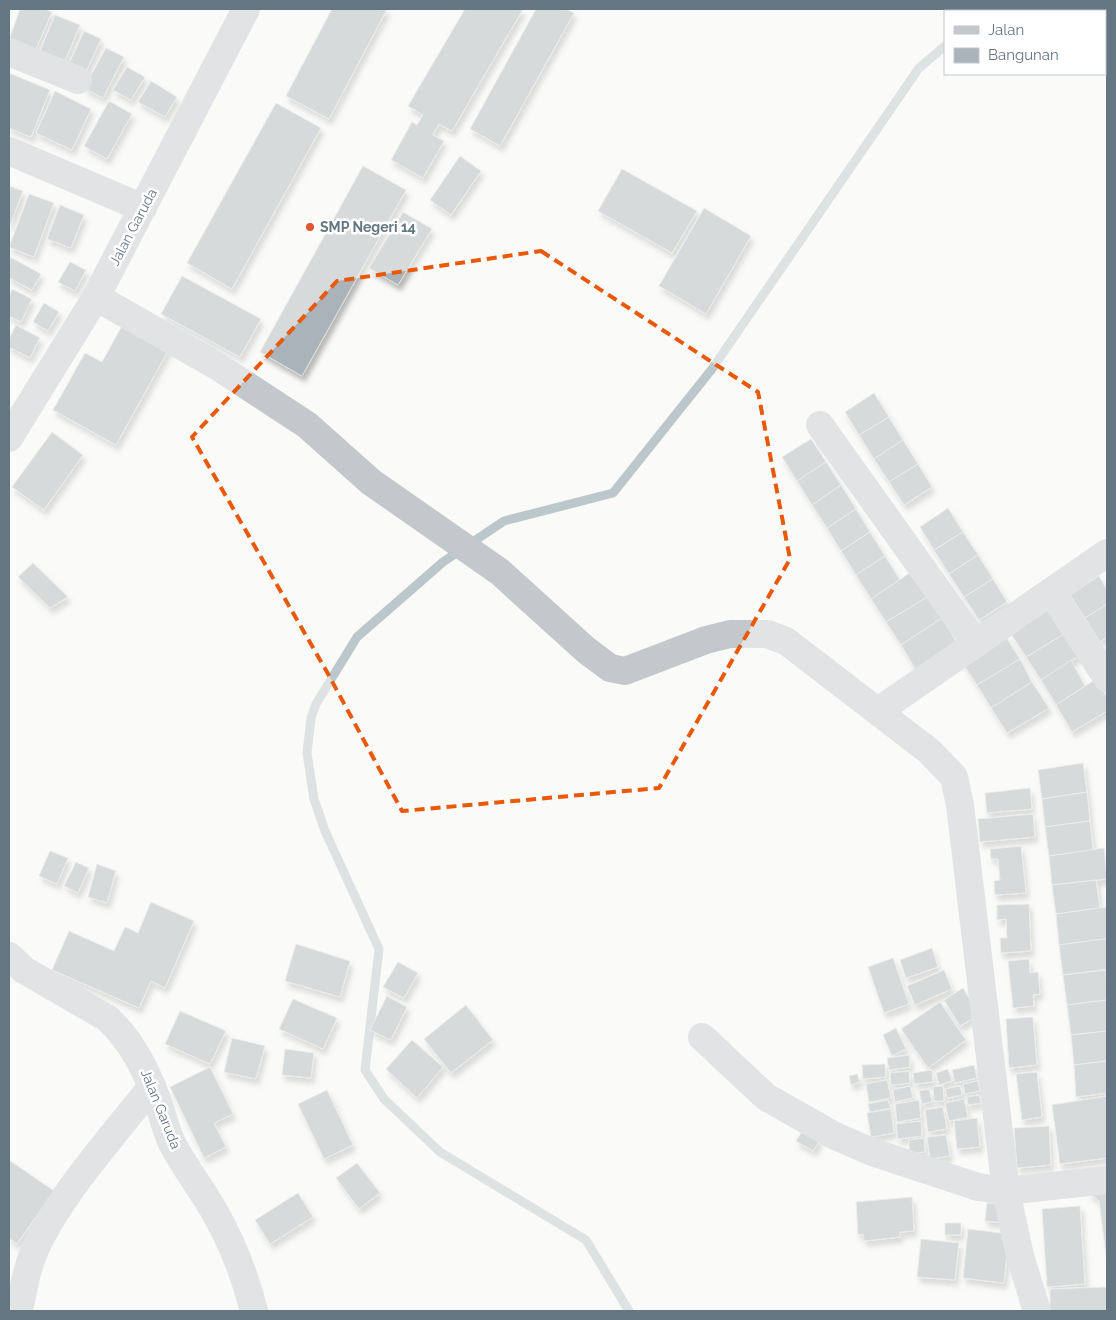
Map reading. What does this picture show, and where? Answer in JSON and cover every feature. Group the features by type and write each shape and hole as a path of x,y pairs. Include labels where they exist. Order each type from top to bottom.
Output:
{"street":[{"name":"Jalan Garuda","path":"9,438 96,297 246,9"},
{"path":"9,52 78,80"},
{"path":"9,151 143,208"},
{"path":"96,297 216,366 307,425 371,482 500,572 586,650 610,668 625,670 706,640 730,634 767,634 786,640 929,751 954,777 960,805 1006,1191 1020,1256 1037,1311"},
{"path":"820,425 976,644"},
{"path":"878,711 1107,553"},
{"path":"1051,592 1107,678"},
{"name":"Jalan Garuda","path":"9,956 24,970 108,1018 134,1049 152,1086 171,1141 213,1209 237,1255 254,1311"},
{"path":"702,1037 766,1097 833,1135 872,1152 978,1187 1006,1191 1107,1180"},
{"path":"19,1311 26,1275 34,1252 49,1222 152,1086"}],"highlighted area":[{"path":"541,251 758,392 790,559 659,788 402,811 327,672 192,437 337,281"}],"building":[{"path":"20,9 45,9 52,12 35,51 9,40"},
{"path":"332,9 387,9 329,119 286,96"},
{"path":"465,9 523,9 452,131 439,124 433,135 444,141 423,178 391,160 412,122 417,125 423,115 408,106"},
{"path":"536,9 566,9 574,13 500,146 470,129"},
{"path":"55,15 80,25 64,63 39,53"},
{"path":"84,31 101,39 85,74 68,66"},
{"path":"106,48 124,57 103,98 84,88"},
{"path":"127,67 145,77 131,100 113,90"},
{"path":"9,73 50,90 31,137 9,128"},
{"path":"151,81 177,97 165,117 138,102"},
{"path":"55,91 91,109 72,150 36,133"},
{"path":"109,101 132,114 107,159 84,146"},
{"path":"276,103 321,128 232,289 187,263"},
{"path":"460,156 481,171 451,215 430,200"},
{"path":"363,166 406,190 302,376 260,352"},
{"path":"622,169 697,211 672,253 598,211"},
{"path":"9,186 23,191 9,228"},
{"path":"29,194 54,203 34,257 9,247"},
{"path":"60,205 84,215 71,248 47,239"},
{"path":"704,208 751,236 706,314 659,286"},
{"path":"403,212 432,229 398,285 369,268"},
{"path":"10,257 41,274 32,290 9,278"},
{"path":"70,262 86,270 75,291 58,282"},
{"path":"182,276 261,319 240,357 161,314"},
{"path":"12,289 32,299 21,322 9,316 9,297"},
{"path":"44,303 59,312 48,331 33,322"},
{"path":"123,324 169,349 116,445 53,410 85,353 102,362"},
{"path":"16,325 40,338 30,358 9,347 9,339"},
{"path":"874,393 889,417 859,435 845,412"},
{"path":"889,417 903,440 874,459 859,435"},
{"path":"52,432 83,455 44,510 12,487"},
{"path":"811,439 826,462 797,481 782,457"},
{"path":"903,440 918,464 889,482 874,459"},
{"path":"826,462 841,485 812,505 797,481"},
{"path":"918,464 932,487 904,505 889,482"},
{"path":"841,485 856,509 827,528 812,505"},
{"path":"948,508 963,532 934,550 920,527"},
{"path":"856,509 870,532 841,551 827,528"},
{"path":"870,532 885,556 856,575 841,551"},
{"path":"963,532 978,555 949,574 934,550"},
{"path":"978,555 993,579 964,597 949,574"},
{"path":"885,556 900,580 871,599 856,575"},
{"path":"33,563 68,597 50,608 18,577"},
{"path":"914,570 929,596 886,622 871,599"},
{"path":"1099,576 1107,590 1107,604 1085,618 1070,595"},
{"path":"993,579 1007,602 979,620 964,597"},
{"path":"929,596 942,618 901,645 886,622"},
{"path":"1107,604 1107,637 1100,642 1085,618"},
{"path":"1054,605 1069,631 1026,657 1011,634"},
{"path":"942,618 958,645 916,670 901,645"},
{"path":"1069,631 1082,654 1041,680 1026,657"},
{"path":"1004,634 1020,659 977,685 962,662"},
{"path":"1020,659 1032,682 991,708 977,685"},
{"path":"1071,660 1085,686 1056,705 1041,680"},
{"path":"1096,679 1107,697 1107,711 1072,732 1056,705"},
{"path":"1032,682 1049,708 1007,733 991,708"},
{"path":"1083,763 1087,792 1042,799 1038,770"},
{"path":"1030,788 1032,809 987,813 985,793"},
{"path":"1087,792 1090,821 1045,827 1042,799"},
{"path":"1033,814 1035,837 980,842 978,819"},
{"path":"1090,821 1093,850 1049,856 1045,827"},
{"path":"1021,846 1026,893 995,895 994,881 1000,880 998,859 991,859 990,849"},
{"path":"1104,848 1107,879 1052,885 1049,856"},
{"path":"50,851 68,858 57,884 39,876"},
{"path":"76,862 89,868 78,893 64,886"},
{"path":"97,864 116,871 107,903 88,897"},
{"path":"1096,880 1100,908 1056,914 1052,885"},
{"path":"151,902 194,921 165,988 151,981 139,1008 52,970 69,931 114,951 125,927 138,933"},
{"path":"1029,904 1031,951 1001,953 1000,938 1007,938 1006,919 997,920 997,905"},
{"path":"1107,907 1107,939 1059,945 1056,914"},
{"path":"1107,939 1107,969 1063,975 1059,945"},
{"path":"296,944 350,961 340,997 285,981"},
{"path":"932,948 938,967 906,978 900,960"},
{"path":"893,958 909,1004 884,1013 868,967"},
{"path":"1029,959 1030,973 1038,972 1040,994 1033,995 1034,1006 1013,1008 1008,961"},
{"path":"398,962 418,973 404,998 383,987"},
{"path":"944,970 952,989 915,1005 907,986"},
{"path":"1106,970 1107,1000 1067,1005 1063,975"},
{"path":"963,988 979,1015 960,1026 944,1000"},
{"path":"387,996 407,1007 391,1040 370,1030"},
{"path":"293,999 337,1018 323,1049 279,1029"},
{"path":"1107,1000 1107,1031 1071,1035 1067,1005"},
{"path":"940,1002 966,1040 928,1068 901,1029"},
{"path":"466,1005 493,1040 451,1073 424,1039"},
{"path":"180,1011 226,1031 210,1064 165,1044"},
{"path":"1033,1017 1037,1065 1009,1068 1006,1019"},
{"path":"896,1028 906,1049 892,1056 883,1035"},
{"path":"1107,1031 1107,1061 1074,1065 1071,1035"},
{"path":"232,1038 265,1046 256,1079 224,1072"},
{"path":"412,1040 443,1067 417,1098 386,1069"},
{"path":"285,1049 314,1053 311,1078 282,1075"},
{"path":"909,1055 910,1067 889,1070 887,1058"},
{"path":"1107,1061 1107,1093 1076,1097 1074,1065"},
{"path":"885,1064 886,1077 863,1079 862,1065"},
{"path":"974,1065 977,1078 955,1083 952,1070"},
{"path":"210,1067 233,1114 214,1123 226,1147 204,1158 170,1087"},
{"path":"948,1069 952,1081 939,1085 936,1073"},
{"path":"932,1070 933,1082 914,1084 913,1073"},
{"path":"909,1071 910,1083 891,1085 890,1073"},
{"path":"1037,1072 1042,1117 1022,1120 1016,1074"},
{"path":"857,1074 860,1082 851,1085 849,1076"},
{"path":"887,1080 891,1098 869,1102 866,1084"},
{"path":"978,1081 980,1091 965,1094 963,1084"},
{"path":"910,1086 913,1098 895,1102 893,1090"},
{"path":"943,1086 944,1101 934,1101 933,1087"},
{"path":"960,1086 962,1095 947,1098 945,1089"},
{"path":"929,1089 932,1102 922,1104 919,1091"},
{"path":"327,1090 353,1145 324,1159 298,1104"},
{"path":"979,1095 981,1103 968,1105 967,1097"},
{"path":"1107,1096 1107,1158 1060,1164 1052,1105"},
{"path":"964,1099 968,1117 949,1121 945,1103"},
{"path":"888,1100 891,1108 870,1112 868,1104"},
{"path":"919,1100 921,1118 897,1122 895,1104"},
{"path":"943,1107 947,1129 928,1132 925,1110"},
{"path":"891,1109 894,1133 871,1137 867,1113"},
{"path":"977,1118 980,1147 957,1149 954,1121"},
{"path":"921,1121 922,1136 898,1139 896,1124"},
{"path":"1049,1126 1051,1165 1017,1168 1014,1128"},
{"path":"803,1130 820,1140 813,1151 796,1141"},
{"path":"946,1135 950,1156 930,1159 927,1137"},
{"path":"924,1138 925,1152 909,1153 909,1140"},
{"path":"9,1160 54,1191 17,1244 9,1238"},
{"path":"357,1163 380,1193 359,1209 336,1178"},
{"path":"1107,1184 1106,1255 1099,1201 1087,1191"},
{"path":"298,1193 313,1217 270,1244 255,1220"},
{"path":"912,1197 914,1231 900,1232 900,1237 864,1241 863,1234 858,1235 856,1202"},
{"path":"987,1203 1006,1205 1004,1223 985,1221"},
{"path":"1080,1206 1085,1284 1047,1287 1042,1209"},
{"path":"945,1223 961,1223 961,1235 945,1235"},
{"path":"968,1229 1009,1234 1004,1283 963,1278"},
{"path":"921,1239 959,1243 955,1280 917,1277"},
{"path":"1107,1287 1107,1311 1050,1311 1050,1289"}],"waterway":[{"path":"629,1311 586,1240 440,1152 384,1099 365,1070 379,949 325,831 314,799 307,753 311,718 316,704 357,637 443,562 504,521 613,493 712,369 919,68 944,47"}],"place":[{"name":"SMP Negeri 14","path":"310,227"}]}
